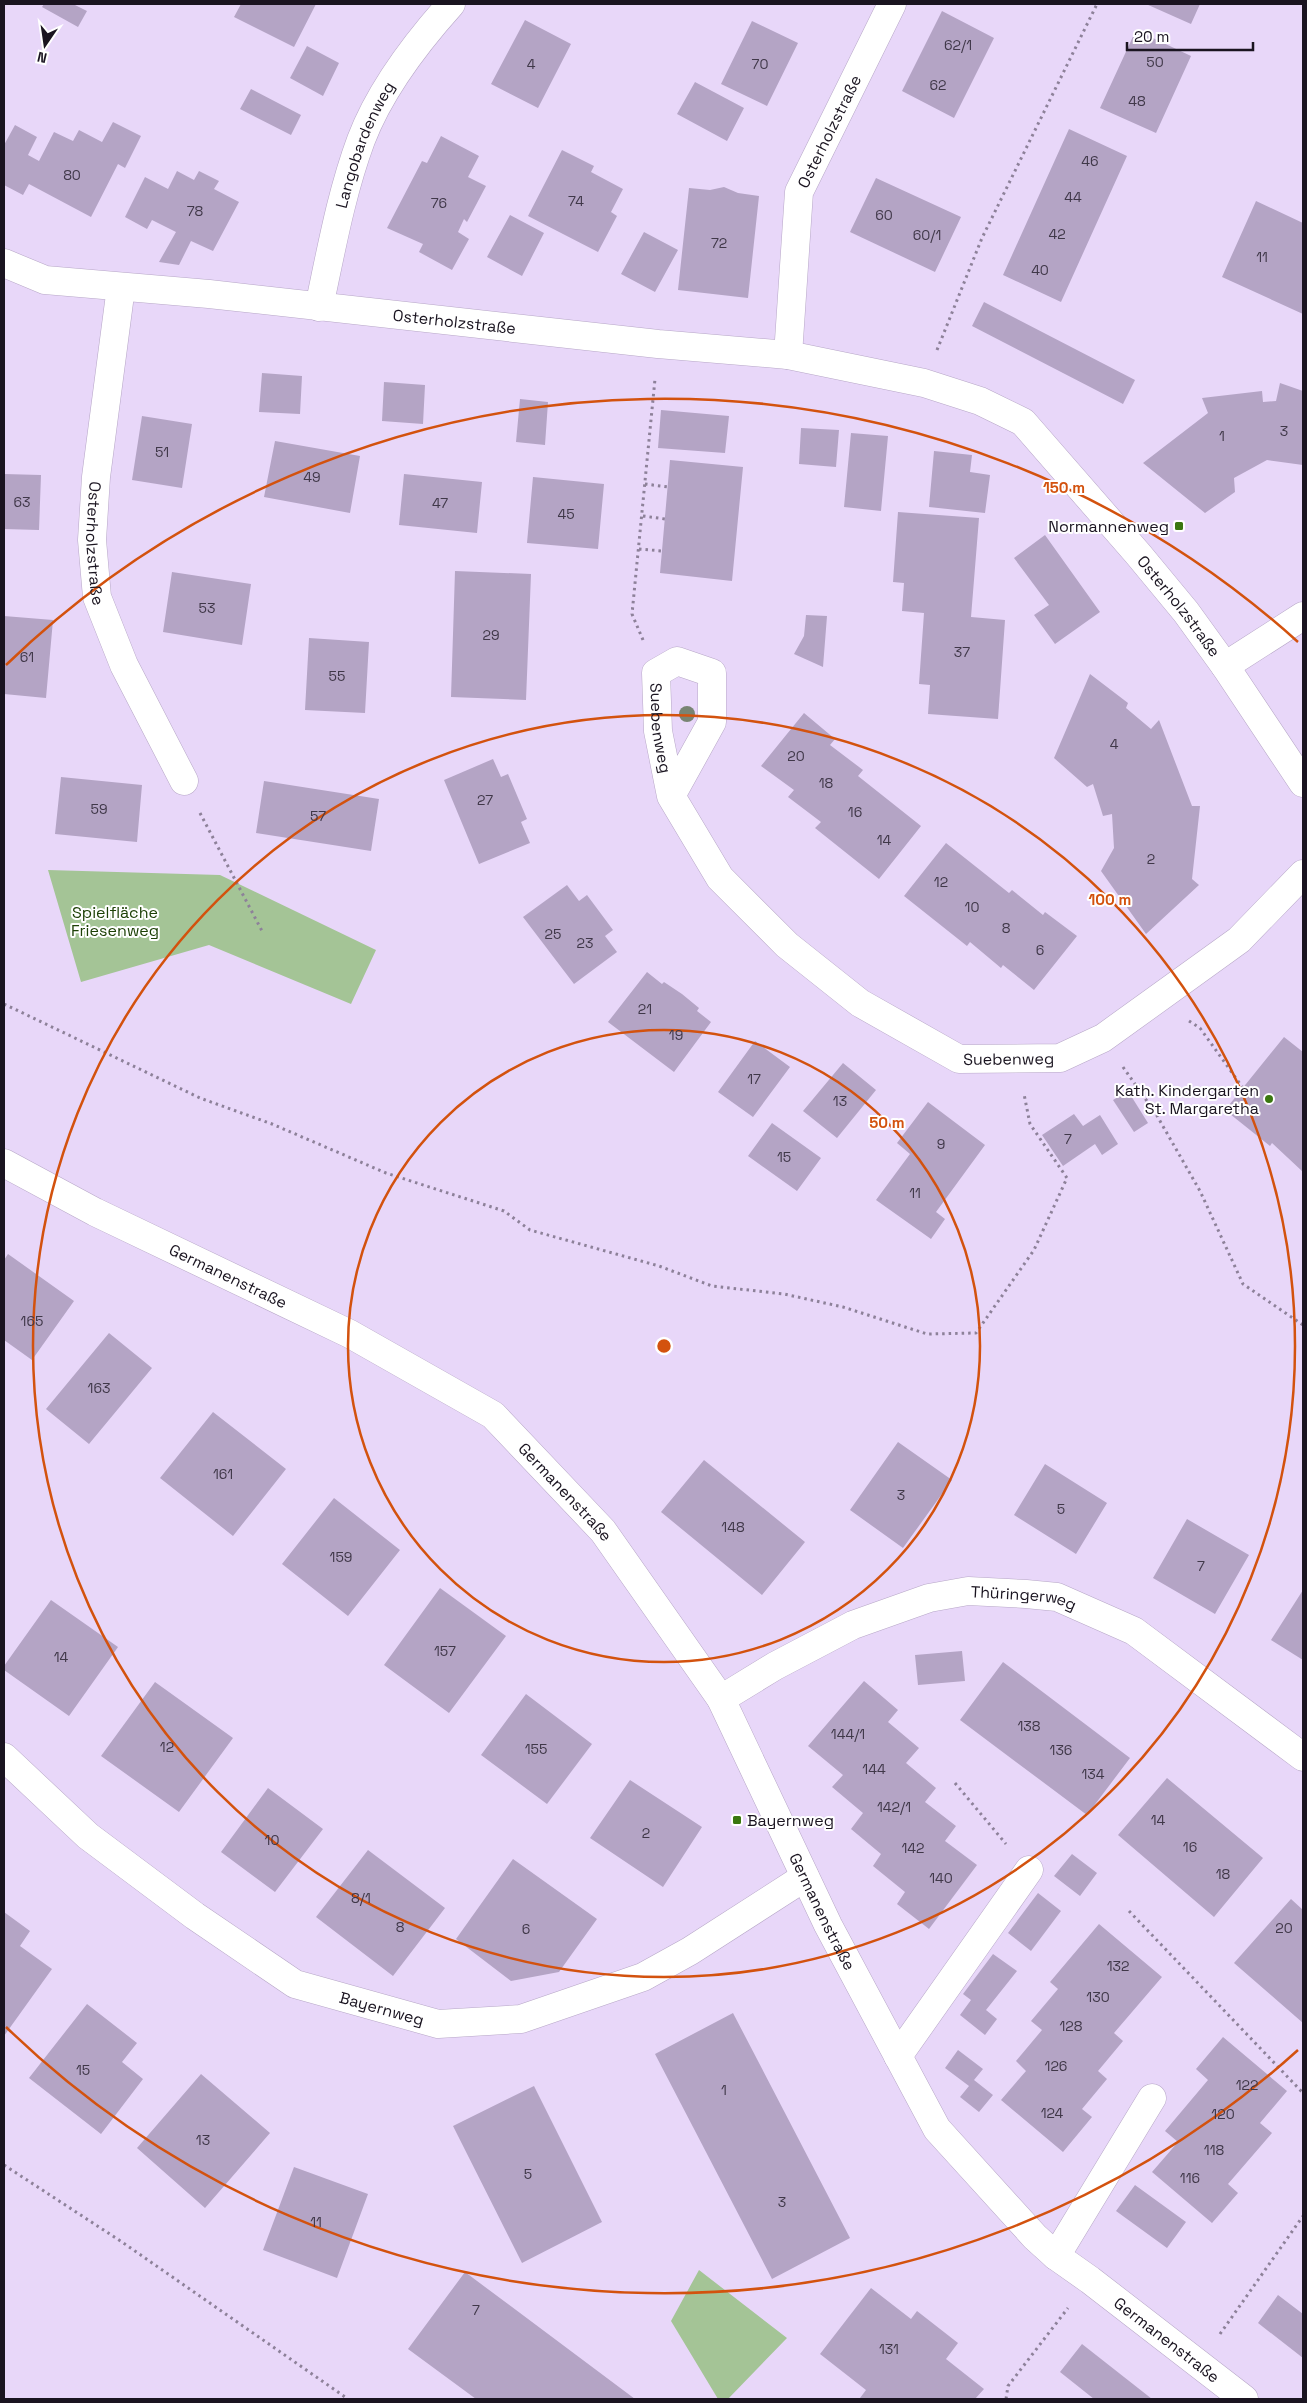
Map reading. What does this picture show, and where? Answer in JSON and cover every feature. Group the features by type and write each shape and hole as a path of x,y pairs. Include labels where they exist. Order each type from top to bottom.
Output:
{"street":[{"name":"Langobardenweg","path":"319,307 342,200 362,139 389,85 451,4"},
{"name":"Osterholzstraße","path":"788,355 799,192 892,4"},
{"name":"Osterholzstraße","path":"4,263 45,280 319,307 658,344 788,355 924,383 980,401 1022,422 1138,554 1186,612 1225,666 1303,783"},
{"name":"Osterholzstraße","path":"121,287 96,477 92,540 97,597 124,664 184,781"},
{"path":"1225,666 1303,616"},
{"name":"Suebenweg","path":"671,796 712,722 712,673 677,661 656,673 658,731 671,796 720,878 787,945 860,1003 959,1059 1060,1058 1103,1038 1239,940 1303,874"},
{"name":"Germanenstraße","path":"4,1163 95,1212 350,1334 493,1415 603,1531 721,1699 804,1877 937,2129 1035,2237 1056,2256 1244,2399"},
{"name":"Thüringerweg","path":"721,1699 775,1666 853,1625 929,1598 968,1591 1057,1597 1134,1631 1303,1757"},
{"name":"Bayernweg","path":"4,1757 88,1836 196,1916 295,1984 438,2024 521,2019 643,1977 690,1951 804,1877"},
{"path":"898,2056 1029,1870"},
{"path":"1056,2256 1152,2098"}],"path":[{"path":"924,383 982,238 1097,4"},
{"path":"656,673 632,614 643,516 658,344"},
{"path":"645,484 668,487"},
{"path":"643,516 665,519"},
{"path":"639,548 662,551"},
{"path":"184,781 262,931"},
{"path":"1158,999 1200,1028 1243,1088"},
{"path":"4,1004 200,1098 272,1124 386,1173 504,1211 530,1230 659,1266 712,1286 784,1294 843,1307 928,1334 976,1333 1034,1250 1067,1178 1030,1124 1016,1058"},
{"path":"1103,1038 1156,1114 1200,1191 1242,1284 1303,1325"},
{"path":"955,1784 1029,1870"},
{"path":"1129,1911 1303,2094"},
{"path":"4,2165 122,2242 348,2399"},
{"path":"1199,2364 1303,2216"},
{"path":"1006,2399 1008,2386 1090,2280"}],"green space":[{"name":"Spielfläche Friesenweg","path":"48,870 220,875 376,950 351,1004 209,945 81,982"},
{"path":"699,2270 787,2338 728,2399 718,2399 671,2321"}],"building":[{"path":"44,4 73,4 87,11 78,27 42,7"},
{"path":"241,4 316,4 294,47 234,17"},
{"path":"1146,4 1200,4 1191,24"},
{"path":"942,11 994,38 954,118 902,91"},
{"path":"525,20 571,44 538,108 491,84"},
{"path":"752,21 798,43 767,106 721,84"},
{"path":"1136,30 1191,56 1156,133 1100,108"},
{"path":"307,46 339,63 323,96 290,78"},
{"path":"695,82 744,108 727,141 677,114"},
{"path":"251,89 301,115 291,135 240,109"},
{"path":"113,122 141,136 125,168 118,164 91,217 29,184 23,195 4,185 4,145 15,125 37,137 28,155 39,161 54,132 73,141 79,130 102,142"},
{"path":"1069,129 1127,156 1061,302 1003,275"},
{"path":"441,136 479,156 468,177 486,186 467,222 464,219 458,232 469,239 452,270 419,252 423,244 387,228 422,161 427,163"},
{"path":"562,150 594,166 591,172 623,189 611,212 617,216 598,252 528,216"},
{"path":"177,171 194,180 199,171 219,181 214,189 239,202 213,251 191,241 179,265 159,262 176,232 152,220 147,229 125,217 145,177 168,189"},
{"path":"876,178 961,217 935,272 850,232"},
{"path":"724,187 738,193 759,196 748,298 678,290 689,188 710,190"},
{"path":"1256,201 1303,223 1303,314 1222,277"},
{"path":"510,215 544,233 522,276 487,257"},
{"path":"644,232 678,250 655,292 621,274"},
{"path":"984,302 1135,380 1123,404 972,326"},
{"path":"262,373 302,376 300,414 259,412"},
{"path":"384,382 425,385 423,424 382,421"},
{"path":"1280,383 1303,391 1303,465 1267,460 1234,478 1235,492 1205,513 1143,463 1208,413 1202,398 1262,391 1263,402 1276,401"},
{"path":"520,399 548,402 545,445 516,442"},
{"path":"661,410 729,416 725,453 658,448"},
{"path":"142,416 192,424 182,488 132,480"},
{"path":"801,428 839,430 836,467 799,464"},
{"path":"851,433 888,436 881,511 844,507"},
{"path":"275,441 360,456 350,513 264,497"},
{"path":"934,451 972,455 970,472 990,475 985,513 929,507"},
{"path":"670,460 743,467 732,581 660,573"},
{"path":"4,474 41,475 39,530 4,529"},
{"path":"404,474 482,482 477,533 399,525"},
{"path":"533,477 604,484 598,549 527,543"},
{"path":"898,512 979,518 971,617 1005,620 998,719 928,714 930,685 919,684 924,613 902,611 904,583 893,582"},
{"path":"1045,535 1100,612 1055,644 1034,615 1049,605 1014,558"},
{"path":"455,571 531,574 526,700 451,697"},
{"path":"172,572 251,584 242,645 163,632"},
{"path":"806,615 827,616 823,667 794,654 804,636"},
{"path":"4,616 53,620 46,698 4,694"},
{"path":"309,638 369,642 365,713 305,710"},
{"path":"1090,674 1128,703 1126,708 1151,729 1159,720 1192,806 1200,806 1192,879 1199,885 1146,934 1101,871 1114,848 1112,814 1103,816 1093,784 1087,787 1054,758"},
{"path":"804,713 835,739 830,745 863,770 858,776 921,826 879,879 815,828 821,822 788,797 794,790 761,766"},
{"path":"493,759 501,777 508,774 527,819 521,822 530,843 479,864 444,780"},
{"path":"61,777 142,785 137,842 55,834"},
{"path":"264,781 379,799 371,851 256,833"},
{"path":"946,843 1009,893 1012,890 1043,915 1045,912 1077,936 1034,990 1003,965 1001,968 970,942 967,946 904,896"},
{"path":"567,885 579,901 587,895 613,930 605,936 617,952 574,984 523,917"},
{"path":"647,972 662,984 664,982 682,994 699,1008 697,1011 711,1022 674,1072 608,1022"},
{"name":"Kath. Kindergarten St. Margaretha","path":"1284,1037 1303,1052 1303,1172 1272,1143 1270,1146 1225,1110"},
{"path":"755,1041 790,1067 753,1117 718,1092"},
{"path":"843,1063 876,1090 837,1138 803,1111"},
{"path":"1128,1091 1148,1123 1134,1132 1113,1100"},
{"path":"928,1102 985,1145 936,1212 945,1219 931,1239 876,1200 910,1154 897,1143"},
{"path":"1074,1114 1083,1126 1100,1115 1118,1144 1102,1155 1095,1144 1063,1166 1042,1135"},
{"path":"772,1123 821,1158 797,1191 748,1156"},
{"path":"8,1254 74,1301 32,1360 4,1340 4,1260"},
{"path":"109,1333 152,1368 89,1444 46,1409"},
{"path":"213,1412 286,1469 233,1536 160,1478"},
{"path":"898,1442 952,1480 903,1548 850,1510"},
{"path":"704,1460 805,1542 762,1595 661,1512"},
{"path":"1045,1464 1107,1503 1076,1554 1014,1515"},
{"path":"334,1498 400,1550 348,1616 282,1564"},
{"path":"1187,1519 1249,1555 1215,1614 1153,1578"},
{"path":"440,1588 506,1636 449,1713 384,1665"},
{"path":"1303,1590 1303,1660 1271,1640"},
{"path":"51,1600 118,1647 69,1716 4,1670 4,1666"},
{"path":"962,1651 965,1681 918,1685 915,1655"},
{"path":"1003,1662 1130,1758 1087,1815 960,1720"},
{"path":"864,1681 898,1710 888,1722 919,1748 906,1763 936,1788 925,1802 956,1826 945,1841 977,1865 929,1929 897,1904 905,1892 873,1866 881,1854 851,1829 863,1813 832,1787 843,1775 808,1746"},
{"path":"155,1682 233,1738 179,1812 101,1756"},
{"path":"526,1694 592,1744 547,1804 481,1755"},
{"path":"1167,1778 1263,1858 1214,1917 1118,1835"},
{"path":"630,1780 702,1827 663,1887 590,1838"},
{"path":"268,1788 323,1829 275,1892 221,1852"},
{"path":"368,1850 445,1908 393,1976 316,1917"},
{"path":"1072,1854 1097,1873 1080,1896 1054,1876"},
{"path":"513,1859 597,1919 559,1972 511,1981 456,1939"},
{"path":"1038,1893 1061,1911 1031,1951 1008,1933"},
{"path":"1291,1899 1303,1910 1303,2023 1234,1963"},
{"path":"4,1912 30,1931 20,1946 52,1969 4,2036"},
{"path":"1099,1924 1162,1977 1114,2033 1123,2041 1098,2071 1107,2079 1082,2109 1092,2117 1063,2152 1001,2100 1026,2071 1016,2061 1042,2030 1031,2021 1058,1989 1050,1982"},
{"path":"993,1954 1017,1971 986,2010 997,2019 985,2035 960,2015 971,2000 963,1994"},
{"path":"87,2004 137,2043 122,2062 143,2079 101,2134 29,2078"},
{"path":"733,2013 850,2238 772,2279 655,2054"},
{"path":"1223,2037 1287,2091 1260,2123 1272,2133 1228,2184 1238,2193 1212,2223 1152,2172 1178,2142 1165,2131 1208,2080 1196,2069"},
{"path":"958,2050 983,2069 974,2080 993,2095 979,2112 960,2097 969,2086 945,2068"},
{"path":"201,2074 270,2133 205,2208 137,2148"},
{"path":"534,2086 602,2222 522,2263 453,2126"},
{"path":"294,2167 368,2194 337,2278 263,2250"},
{"path":"1135,2185 1186,2222 1167,2248 1116,2211"},
{"path":"465,2272 635,2399 476,2399 408,2349"},
{"path":"871,2288 911,2319 917,2311 958,2343 946,2359 984,2389 975,2399 860,2398 866,2390 820,2354"},
{"path":"1278,2295 1303,2314 1303,2358 1258,2323"},
{"path":"1082,2344 1152,2399 1094,2399 1060,2372"}],"place":[{"name":"Normannenweg","path":"1179,526"},
{"name":"Kath. Kindergarten St. Margaretha","path":"1269,1099"},
{"name":"Bayernweg","path":"737,1820"}]}
